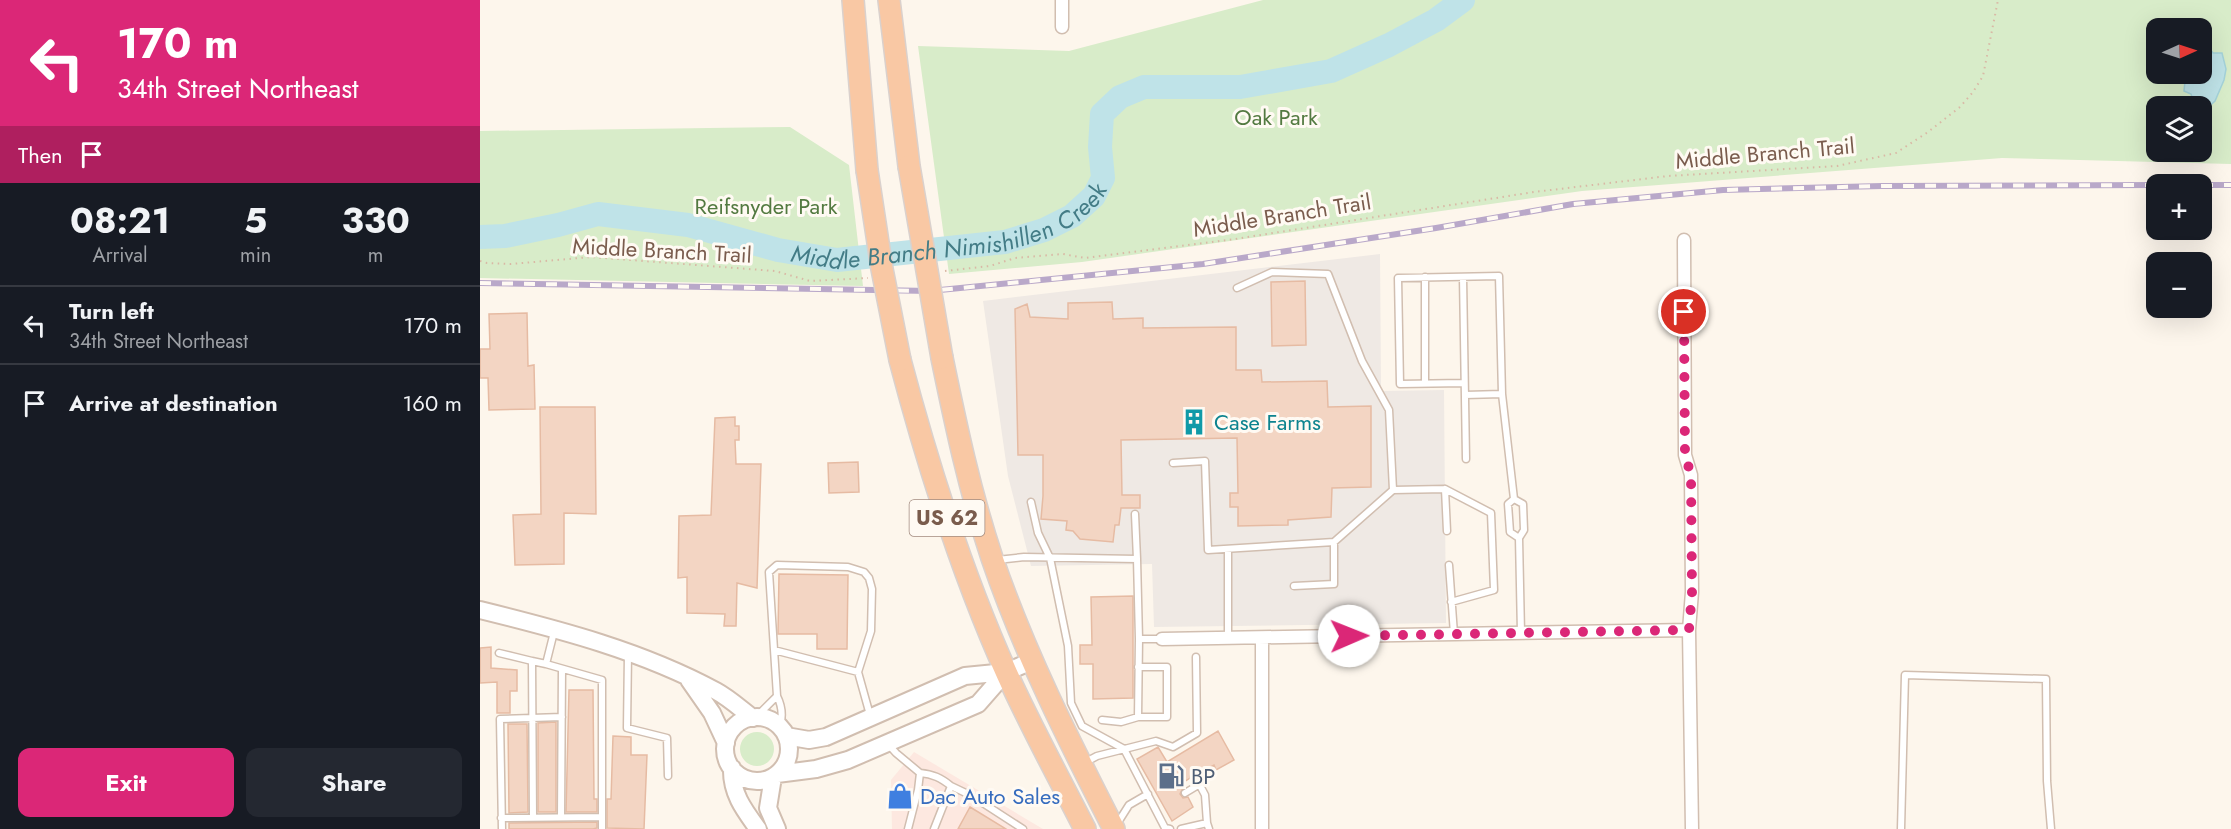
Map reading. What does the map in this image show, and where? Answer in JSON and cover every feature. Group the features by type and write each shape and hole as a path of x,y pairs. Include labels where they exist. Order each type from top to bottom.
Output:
{"highway":[{"name":"US 62","path":"853,0 867,170 882,269 900,360 919,433 939,496 1006,672 1085,829"},
{"name":"US 62","path":"889,0 909,166 942,358 977,511 993,561 1032,661 1114,829"}],"street":[{"path":"1062,0 1062,27"},
{"path":"1684,240 1685,455 1691,475 1692,592 1689,630 1692,829"},
{"path":"480,610 555,628 628,652 717,691 755,717 769,720 783,731 806,740 820,739 965,676 1006,672 1032,661"},
{"path":"1162,639 1689,630"},
{"path":"1262,638 1262,829"},
{"path":"689,679 711,712 726,743 726,756 732,768 738,775 760,781 832,765 978,704 1006,672"},
{"path":"726,743 736,726 755,717"},
{"path":"777,829 768,808 775,776 788,757 789,746 783,731"},
{"path":"732,768 732,783 736,795 758,829"}],"lane":[{"path":"1237,288 1272,272 1328,274 1362,360 1389,410 1393,490"},
{"path":"1464,383 1400,384 1398,278 1499,276 1502,394 1514,499"},
{"path":"1425,277 1425,383"},
{"path":"1463,277 1466,459"},
{"path":"1465,395 1502,394"},
{"path":"1173,463 1205,461 1208,550 1334,542 1393,490 1445,489 1491,513 1494,590 1451,602"},
{"path":"1445,489 1448,531"},
{"path":"1514,499 1523,504 1524,530 1519,538 1521,633"},
{"path":"1514,499 1508,504 1509,532 1519,538"},
{"path":"1031,502 1038,533 1050,558 1068,646 1071,703 1082,726 1124,749 1144,778 1148,794 1165,828 1170,829"},
{"path":"1135,514 1139,639 1138,717"},
{"path":"1294,586 1334,584 1334,542"},
{"path":"1228,549 1228,638"},
{"path":"993,561 1024,557 1137,559"},
{"path":"783,731 781,704 777,696 771,568 781,564 842,566 864,572 869,578 872,589 871,631 858,672 871,718"},
{"path":"1449,565 1454,634"},
{"path":"546,664 555,628"},
{"path":"1139,639 1162,639"},
{"path":"774,650 858,672"},
{"path":"499,652 602,680 602,829"},
{"path":"628,652 627,728 667,738 668,776"},
{"path":"1081,765 1097,756 1155,741 1173,747 1197,733 1196,657"},
{"path":"532,661 533,817"},
{"path":"1102,720 1121,722 1138,717 1167,717 1167,667 1138,667"},
{"path":"561,817 562,669"},
{"path":"1901,829 1905,675 2046,679 2047,781 2051,829"},
{"path":"755,717 777,696"},
{"path":"502,829 500,719 562,717"},
{"path":"888,743 896,753 920,773 941,778 1023,829"},
{"path":"1179,744 1183,752"},
{"path":"908,829 920,773"},
{"path":"1181,829 1208,826 1205,795 1195,776"},
{"path":"1185,793 1200,784"},
{"path":"934,829 951,786"},
{"path":"1114,829 1129,805 1148,794"},
{"path":"1156,809 1163,805"},
{"path":"501,818 602,817"}],"path":[{"name":"Middle Branch Trail","path":"942,271 990,267 1015,258 1069,254 1084,258 1234,239 1619,181 1837,166 1896,153 1960,107 1973,92 1983,76 1998,0"},
{"name":"Middle Branch Trail","path":"480,261 511,264 591,257 775,271 810,280 870,277"}],"shaded area":[{"path":"1380,254 1381,391 1444,390 1446,623 1154,627 1152,564 1031,566 1008,476 983,301"},
{"path":"914,752 1043,829 892,829 891,780"}],"green space":[{"name":"Oak Park","path":"1263,0 2231,0 2231,164 2155,162 2212,162 2212,96 2146,96 2146,162 2002,158 1582,191 1082,262 949,274 918,46 1069,51"},
{"name":"Reifsnyder Park","path":"790,127 849,165 863,286 480,278 480,131"},
{"path":"757,732 769,737 774,749 769,761 757,766 745,761 740,749 745,737"}],"water":[{"path":"2212,52 2222,53 2226,69 2215,101 2212,104 2212,96 2192,96 2184,91 2185,84 2212,84"}],"building":[{"path":"1305,281 1306,345 1272,346 1271,282"},
{"name":"Case Farms","path":"1112,302 1113,319 1143,318 1143,328 1236,327 1236,370 1261,370 1262,382 1327,381 1328,407 1371,406 1371,487 1332,488 1331,517 1288,520 1288,525 1238,526 1238,507 1230,507 1230,493 1238,493 1237,438 1121,440 1122,495 1140,495 1140,508 1121,508 1119,525 1115,525 1113,542 1080,539 1073,531 1066,530 1067,521 1041,519 1043,455 1018,455 1015,309 1027,304 1030,317 1068,319 1068,303"},
{"path":"527,313 528,366 534,365 535,409 489,410 488,378 480,378 480,349 490,349 489,314"},
{"path":"540,407 595,407 596,514 564,513 564,564 515,565 513,515 541,514"},
{"path":"735,417 735,426 739,426 739,440 735,440 736,464 761,464 757,588 737,583 736,626 724,626 725,614 687,613 687,577 678,578 679,516 711,515 715,418"},
{"path":"858,462 859,492 829,493 828,463"},
{"path":"779,574 848,575 847,649 817,649 817,634 778,634"},
{"path":"1133,596 1133,698 1093,699 1093,664 1080,664 1080,645 1092,645 1091,597"},
{"path":"491,647 491,668 517,670 517,691 510,691 510,713 497,713 497,682 480,683 480,648"},
{"path":"569,690 593,690 594,799 597,799 597,812 566,812"},
{"path":"556,722 556,812 538,812 538,723"},
{"path":"508,724 527,724 528,812 509,813"},
{"name":"BP","path":"1218,731 1234,760 1216,770 1214,765 1199,773 1196,771 1191,773 1190,778 1181,784 1183,788 1180,794 1183,798 1188,797 1193,807 1172,821 1137,759 1158,747 1167,762"},
{"path":"613,736 631,737 631,755 647,755 644,829 607,828 607,799 611,799"},
{"path":"970,807 1006,829 958,829"},
{"path":"597,822 597,828 593,829 509,829 509,823"}],"waterway":[{"name":"Middle Branch Nimishillen Creek","path":"480,237 505,236 598,214 688,225 778,250 837,260 1005,242 1044,230 1072,216 1094,196 1103,178 1100,147 1102,114 1120,97 1144,87 1240,87 1331,71 1389,45 1436,20 1463,0"}],"railway":[{"path":"480,283 930,291 1203,264 1573,204 1723,190 1882,186 2146,185"},
{"path":"2212,185 2231,185"}],"place":[{"name":"Case Farms","path":"1194,422"},
{"name":"BP","path":"1171,776"},
{"name":"Dac Auto Sales","path":"900,796"}],"route":[{"path":"1349,636 1689,630 1692,592 1691,475 1685,455 1684,312"}]}
